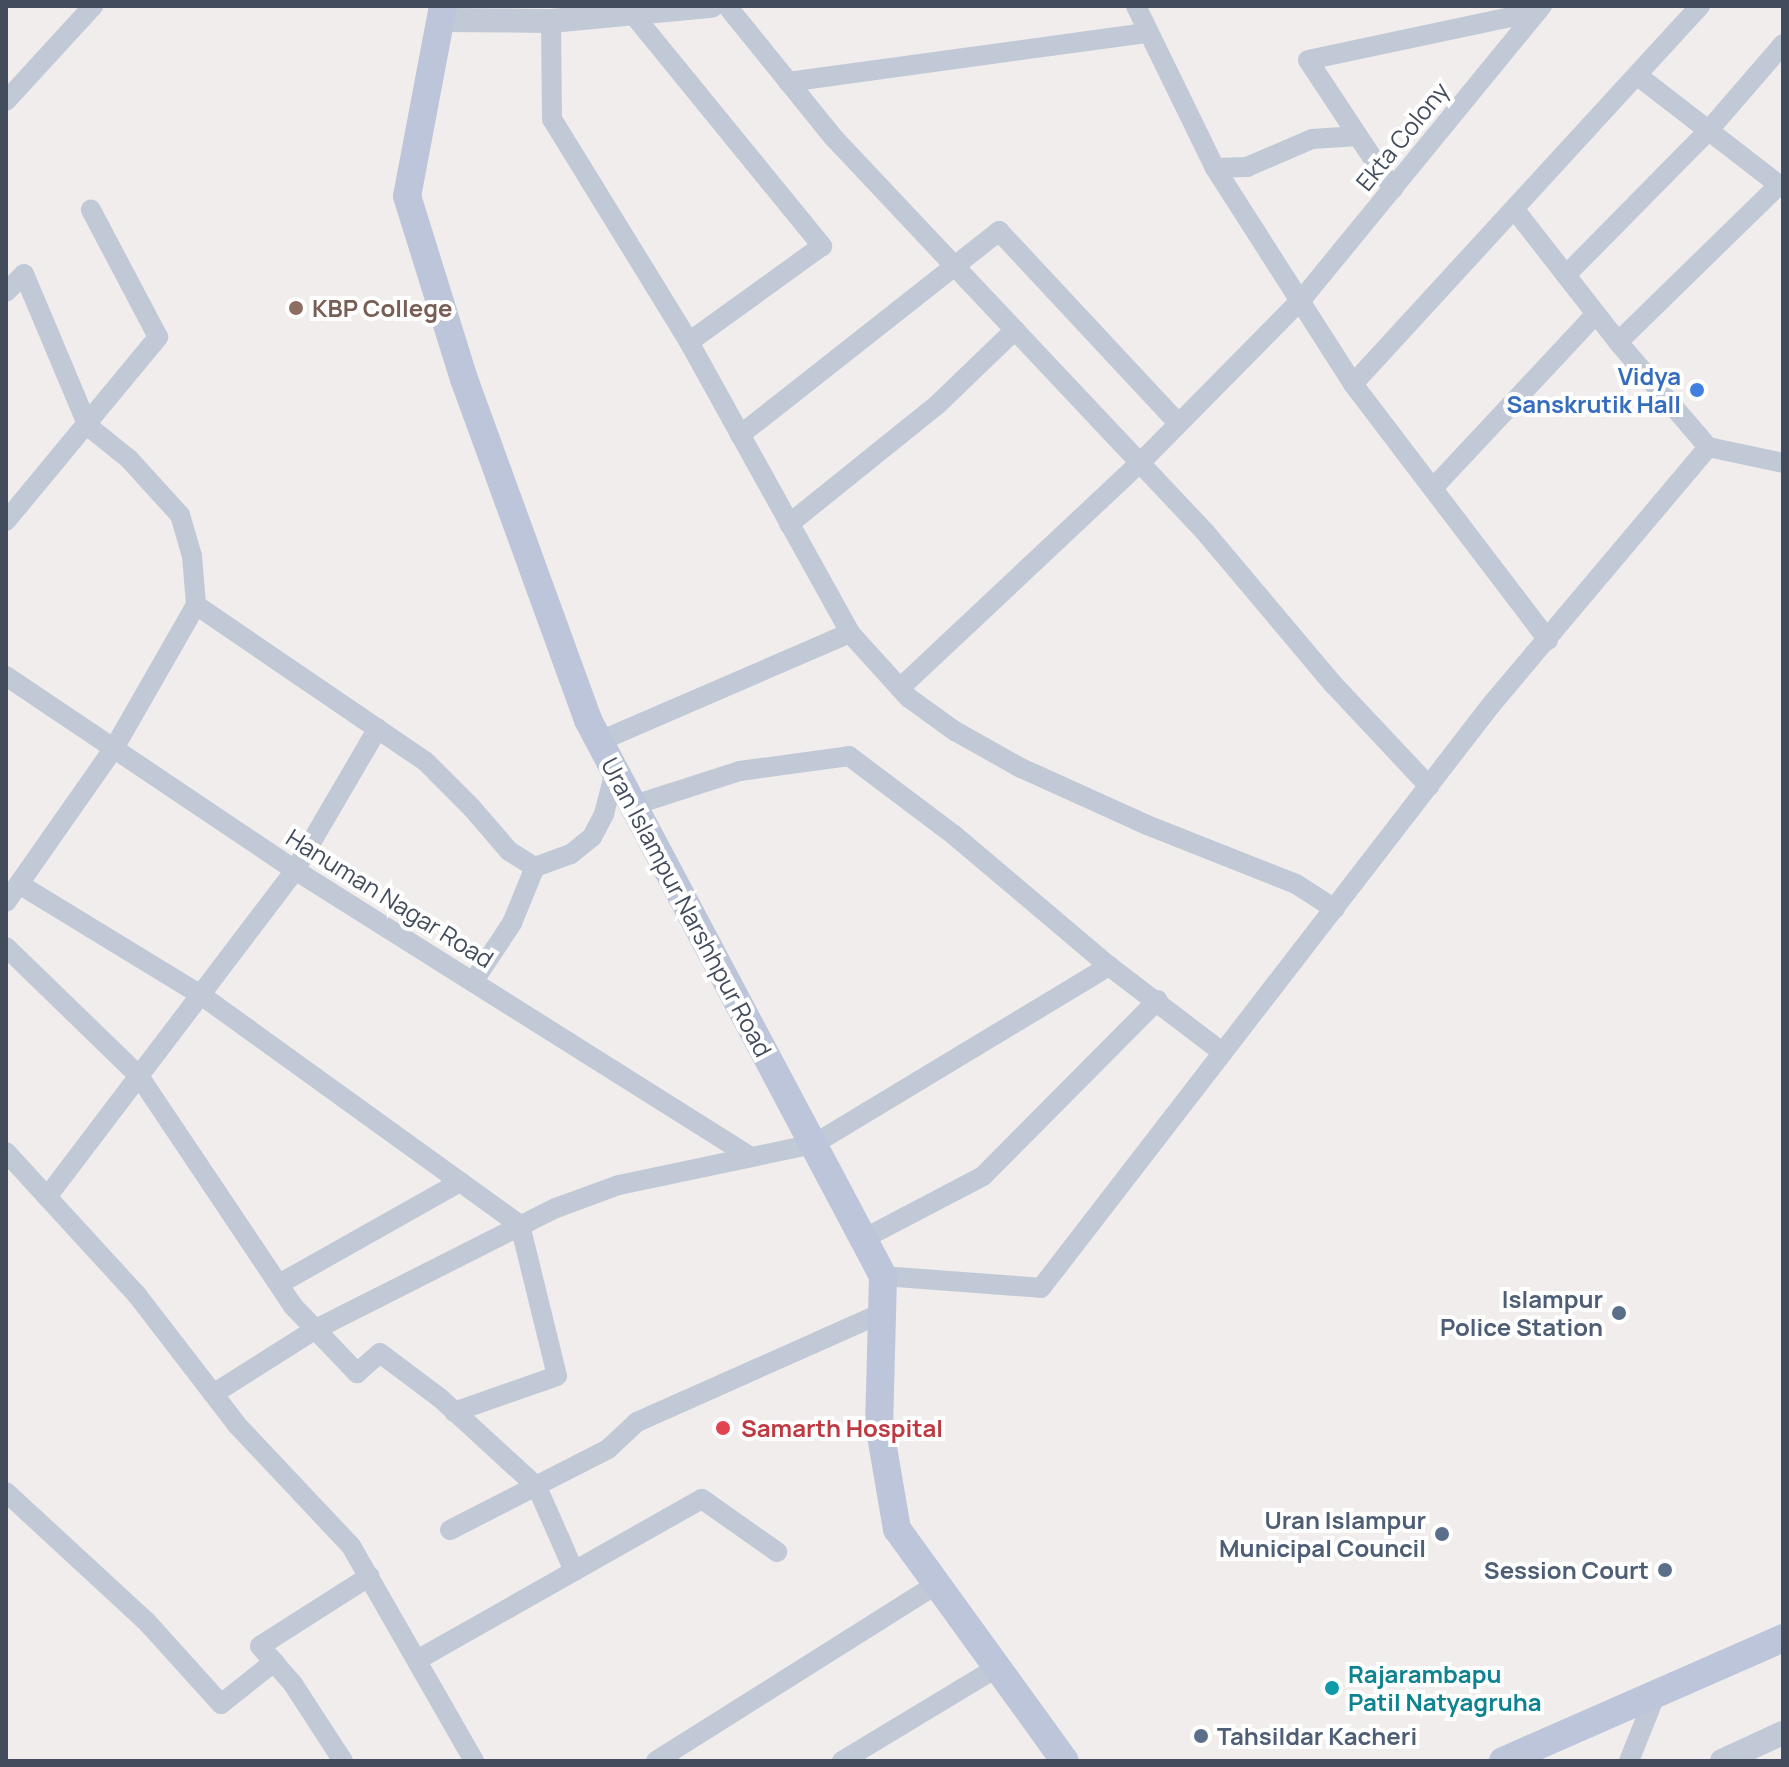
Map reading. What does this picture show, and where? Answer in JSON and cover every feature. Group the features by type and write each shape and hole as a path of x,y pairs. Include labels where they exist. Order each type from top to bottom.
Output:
{"main road":[{"name":"Uran Islampur Narshhpur Road","path":"442,13 407,196 464,379 588,720 883,1276 879,1424 897,1529 1065,1761"},
{"path":"1503,1761 1783,1638"}],"street":[{"path":"6,101 93,6"},
{"path":"442,13 551,21 711,6"},
{"path":"727,6 834,138 1236,566 1334,685 1429,786"},
{"path":"1136,6 1215,168 1302,299 1353,384 1548,640"},
{"path":"1353,384 1700,6"},
{"path":"1393,189 1308,60 1540,9"},
{"name":"Ekta Colony","path":"900,688 1140,463 1302,299 1540,9"},
{"path":"632,13 822,246 689,342"},
{"path":"551,21 552,119 689,342 850,633 900,688 955,731 1021,768 1147,825 1282,877 1335,909"},
{"path":"788,82 1148,33"},
{"path":"1566,275 1708,131 1783,44"},
{"path":"1618,342 1781,187 1638,76"},
{"path":"1215,168 1247,167 1312,139 1358,136"},
{"path":"6,521 88,426 158,337 91,210"},
{"path":"1515,210 1618,342 1708,447 1783,463"},
{"path":"740,435 999,231 1178,423"},
{"path":"6,292 24,274 88,426 129,459 180,515 192,556 196,605 114,748 6,902"},
{"path":"1434,487 1596,314"},
{"path":"789,524 938,404 1015,330"},
{"path":"883,1276 1041,1288 1429,786 1708,447"},
{"path":"196,605 425,761 509,851 535,867"},
{"path":"600,741 850,633"},
{"name":"Hanuman Nagar Road","path":"6,676 295,870 751,1157"},
{"path":"47,1197 295,870 378,728"},
{"path":"634,805 740,771 849,756 954,835 1109,966 1158,1000 1223,1053"},
{"path":"473,982 512,923 535,867 571,854 592,837 604,814 615,771"},
{"path":"19,884 201,995 520,1225 557,1376 454,1412"},
{"path":"6,947 139,1076 279,1284 357,1373 380,1353 454,1412 537,1487 574,1571"},
{"path":"213,1394 316,1329 520,1225 619,1185 814,1144 1109,966"},
{"path":"863,1239 983,1176 1158,1000"},
{"path":"6,1152 137,1295 237,1425 351,1546 474,1761"},
{"path":"279,1284 460,1182"},
{"path":"450,1530 608,1449 637,1422 882,1313"},
{"path":"6,1492 146,1621 221,1704 274,1662"},
{"path":"417,1660 702,1499 777,1552"},
{"path":"343,1761 260,1646 370,1576"},
{"path":"656,1761 937,1584"},
{"path":"842,1761 998,1667"},
{"path":"1629,1761 1657,1691"},
{"path":"1722,1761 1783,1733"}],"place":[{"name":"KBP College","path":"296,308"},
{"name":"Vidya Sanskrutik Hall","path":"1697,390"},
{"name":"Islampur Police Station","path":"1619,1313"},
{"name":"Samarth Hospital","path":"723,1428"},
{"name":"Uran Islampur Municipal Council","path":"1442,1534"},
{"name":"Session Court","path":"1665,1570"},
{"name":"Rajarambapu Patil Natyagruha","path":"1332,1688"},
{"name":"Tahsildar Kacheri","path":"1201,1736"}]}
